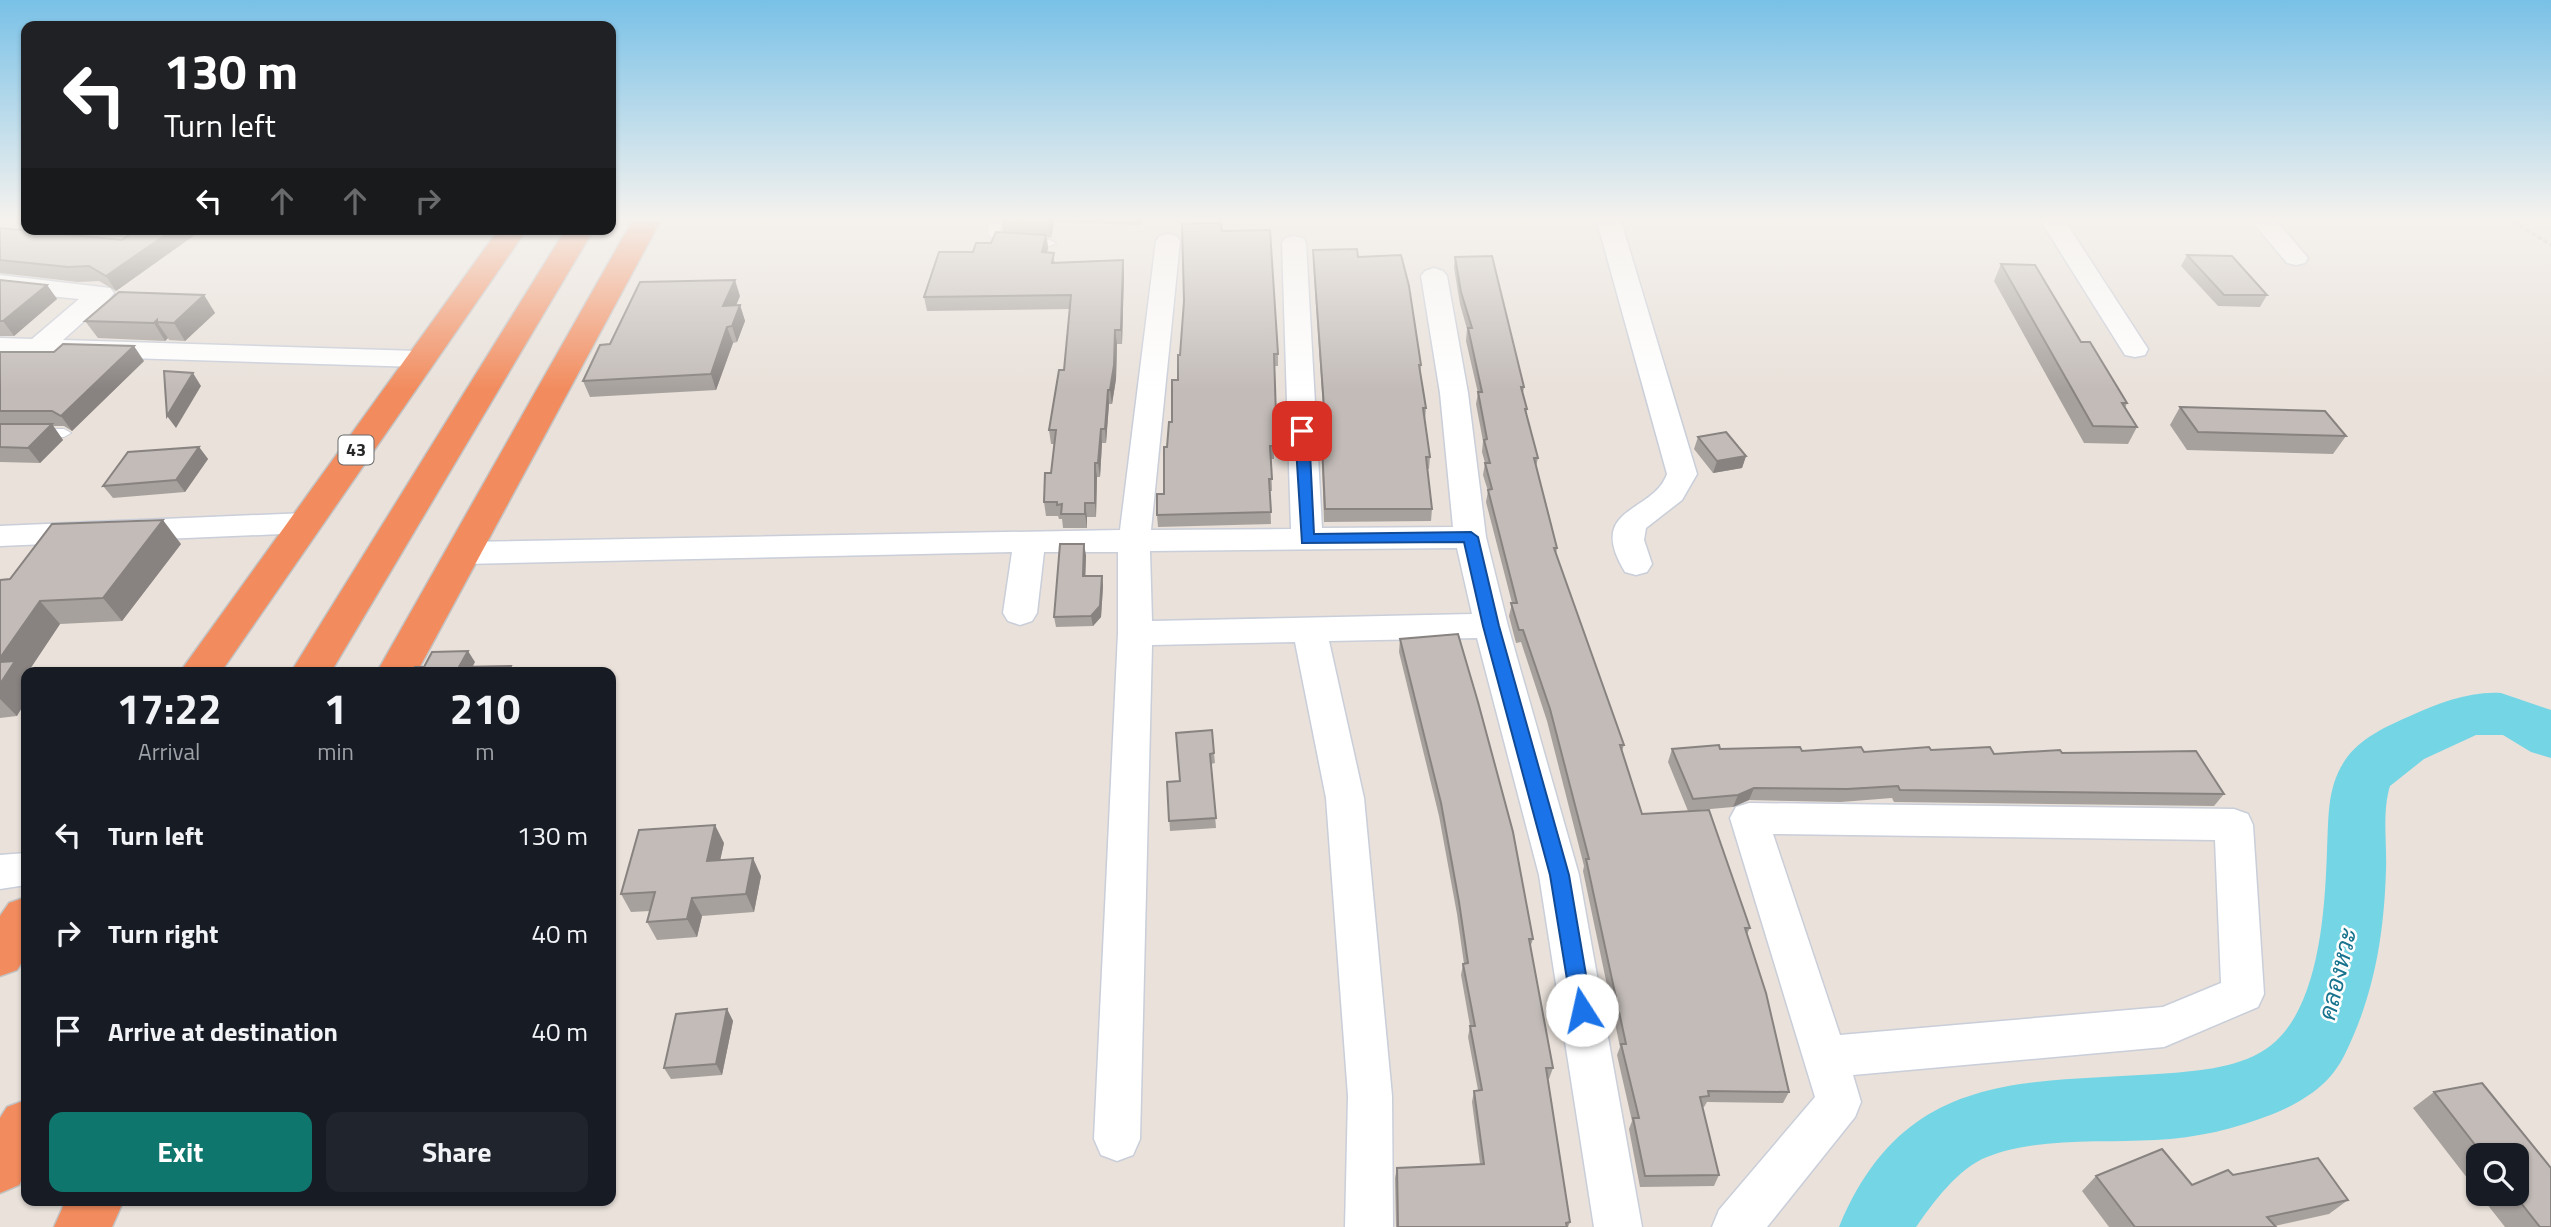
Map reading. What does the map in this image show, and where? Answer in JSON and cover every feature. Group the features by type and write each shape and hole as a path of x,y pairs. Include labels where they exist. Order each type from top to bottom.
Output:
{"highway":[{"name":"43","path":"204,667 480,275"},
{"path":"314,667 552,275"},
{"path":"400,667 616,275"},
{"path":"0,955 21,924"},
{"path":"0,1166 21,1133"},
{"path":"82,1227 94,1206"}],"street":[{"path":"1117,1139 1135,633 1134,541 1164,275"},
{"path":"1295,275 1307,539"},
{"path":"1434,275 1454,393 1471,537 1491,626 1559,875 1618,1227"},
{"path":"1625,275 1682,474 1681,483 1672,495 1639,516 1629,532 1628,540 1636,564"},
{"path":"2088,275 2135,349"},
{"path":"0,283 101,293 40,347"},
{"path":"0,346 419,359"},
{"path":"0,536 305,523"},
{"path":"463,553 1029,541 1471,537"},
{"path":"1020,613 1029,541"},
{"path":"1135,633 1491,626"},
{"path":"1309,629 1345,799 1370,1096 1368,1227"},
{"path":"1735,1227 1839,1102 1749,818 2234,825 2244,994 2164,1027 1825,1057"},
{"path":"0,872 21,870"}],"lane":[{"path":"0,432 64,433"}],"building":[{"path":"931,275 1123,275 1121,330 1115,330 1114,365 1108,390 1105,429 1101,429 1098,463 1095,463 1095,503 1085,503 1085,514 1061,514 1062,504 1044,502 1045,473 1051,473 1056,430 1049,430 1059,370 1064,370 1071,295 924,297"},
{"path":"1183,275 1273,275 1278,354 1274,354 1276,416 1273,416 1274,446 1270,446 1271,512 1157,515 1157,494 1164,494 1164,447 1167,447 1169,422 1172,422 1172,380 1178,380"},
{"path":"1315,275 1406,275 1426,408 1423,408 1430,457 1426,457 1432,509 1325,509 1321,422 1325,422"},
{"path":"1458,275 1497,275 1524,387 1521,387 1525,409 1538,458 1534,458 1557,548 1554,548 1624,745 1620,745 1642,814 1709,810 1750,928 1745,928 1766,993 1789,1092 1708,1091 1709,1096 1700,1097 1719,1175 1645,1176 1633,1118 1639,1118 1621,1044 1626,1044 1586,859 1589,859 1550,709 1511,603 1517,603 1488,490 1492,489 1485,463 1490,463 1478,392 1482,392 1468,328 1472,328"},
{"path":"2007,275 2041,275 2081,342 2090,342 2127,403 2122,403 2137,427 2093,426"},
{"path":"2206,275 2249,275 2267,295 2224,295"},
{"path":"0,280 47,285 0,321"},
{"path":"735,280 723,306 740,305 732,326 727,327 711,374 583,381 600,345 610,344 640,282"},
{"path":"119,292 204,295 174,323 157,320 154,323 85,321"},
{"path":"63,344 134,346 61,416 52,411 0,411 0,352 54,352"},
{"path":"164,371 193,373 167,416"},
{"path":"2180,407 2325,411 2346,436 2198,432"},
{"path":"0,424 52,424 28,448 0,447"},
{"path":"1726,432 1746,456 1717,461 1698,437"},
{"path":"199,447 176,480 103,486 128,452"},
{"path":"163,520 103,598 40,601 0,658 0,580 10,579 52,524"},
{"path":"1060,544 1084,544 1083,576 1102,576 1100,606 1091,616 1054,617"},
{"path":"1458,634 1513,832 1533,939 1529,939 1553,1068 1546,1068 1570,1222 1566,1223 1567,1227 1398,1227 1397,1168 1484,1164 1474,1091 1482,1090 1470,1026 1475,1026 1463,964 1468,963 1459,902 1441,803 1400,639"},
{"path":"468,651 459,667 424,667 432,652"},
{"path":"15,661 0,684 0,662"},
{"path":"1212,730 1214,753 1210,754 1216,818 1169,821 1167,782 1180,781 1176,733"},
{"path":"1719,745 1720,749 1800,747 1802,751 1861,747 1864,752 1929,747 1931,750 1990,747 1994,754 2060,750 2062,753 2196,751 2224,794 1900,790 1898,786 1847,789 1754,788 1738,795 1693,799 1672,749"},
{"path":"715,825 707,861 753,858 746,894 692,898 687,919 647,922 655,892 621,894 639,830"},
{"path":"727,1009 716,1064 664,1068 676,1014"},
{"path":"2482,1083 2551,1168 2551,1227 2540,1227 2523,1206 2529,1206 2529,1143 2474,1143 2434,1092"},
{"path":"2162,1149 2192,1185 2228,1170 2233,1175 2318,1158 2348,1200 2267,1217 2276,1227 2135,1227 2096,1176"}],"waterway":[{"name":"คลองหวะ","path":"1876,1227 1895,1195 1919,1167 1949,1141 1973,1127 2035,1113 2187,1105 2217,1100 2262,1086 2292,1069 2305,1057 2320,1036 2340,987 2354,903 2358,800 2367,773 2382,758 2404,744 2448,723 2476,714 2514,717 2526,721 2551,737"}],"route":[{"path":"1302,431 1307,539 1471,537 1491,626 1559,875 1582,1010"}]}
